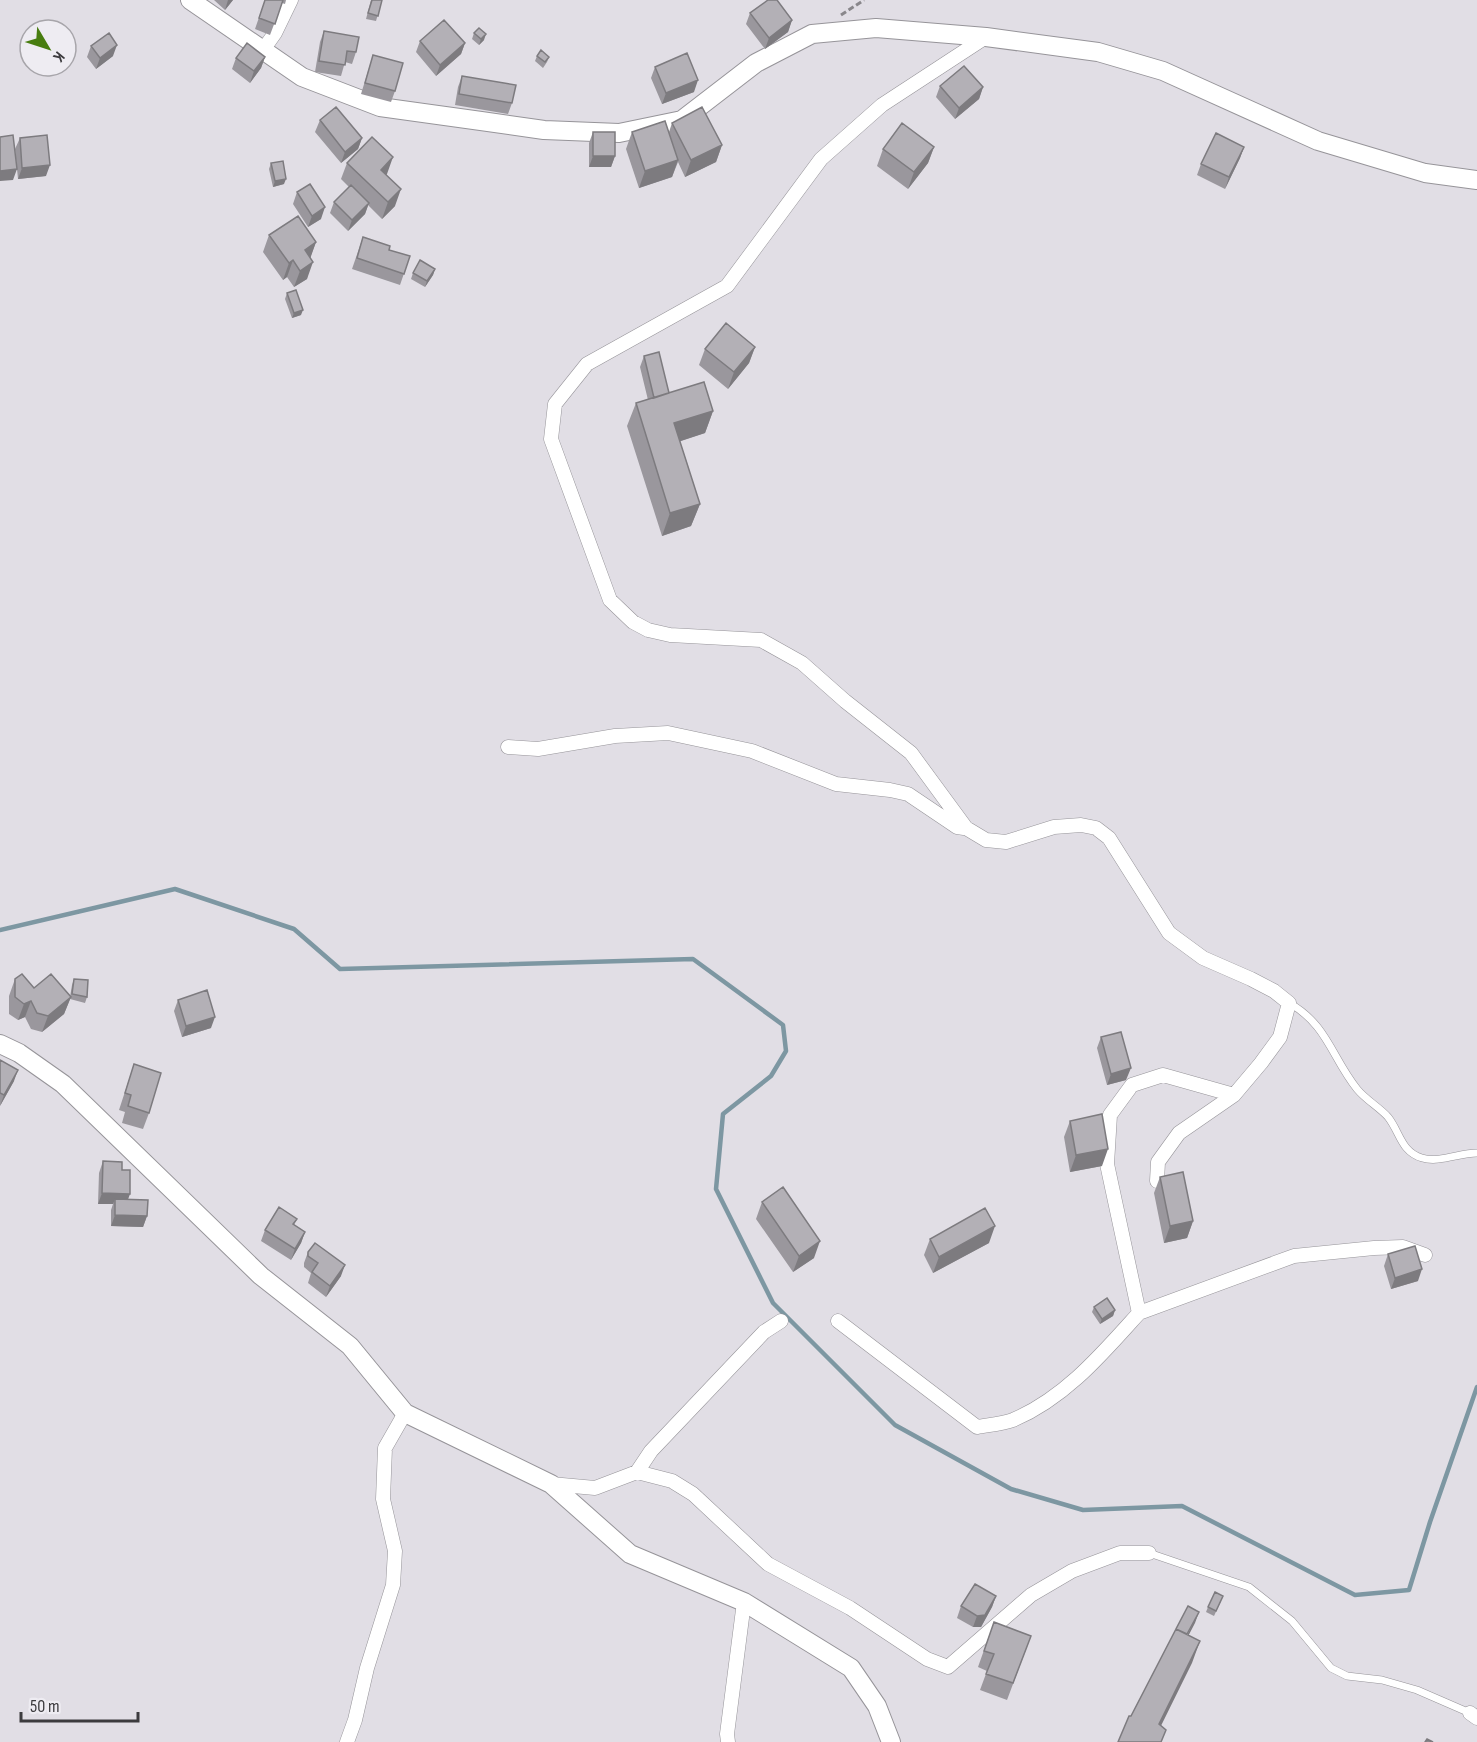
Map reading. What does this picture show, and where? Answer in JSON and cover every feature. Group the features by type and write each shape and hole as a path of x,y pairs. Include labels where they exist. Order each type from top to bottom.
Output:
{"street":[{"path":"190,0 302,77 380,106 544,130 619,133 682,120 756,63 812,34 876,28 986,37 1098,52 1163,70 1317,141 1425,174 1477,180"},
{"path":"263,50 275,33 291,0"},
{"path":"966,828 911,753 794,657 761,640 670,634 648,630 633,622 610,600 550,439 555,404 587,364 727,286 821,159 882,105 986,37"},
{"path":"508,747 538,749 615,736 668,733 752,751 836,784 908,794 957,826 966,828 986,840 1006,842 1054,827 1081,825 1096,828 1109,838 1169,933 1203,958 1274,991 1289,1003 1280,1037 1234,1095 1179,1133 1158,1162 1157,1181"},
{"path":"0,1044 19,1053 63,1084 261,1276 350,1346 405,1413 551,1484 630,1554 744,1602 851,1668 877,1706 891,1742"},
{"path":"1139,1313 1107,1164 1110,1115 1132,1085 1163,1075 1234,1095"},
{"path":"838,1321 977,1427 1011,1420 1055,1398 1104,1353 1139,1313 1294,1256 1403,1247 1425,1255"},
{"path":"637,1472 651,1451 764,1332 781,1321"},
{"path":"347,1742 393,1585 395,1551 383,1499 385,1448 405,1413"},
{"path":"551,1484 595,1488 637,1472 672,1481 693,1494 768,1564 850,1608 927,1659 948,1667 1030,1594 1072,1571 1120,1553 1149,1553"},
{"path":"729,1742 727,1734 744,1602"}],"lane":[{"path":"1289,1003 1311,1017 1357,1089 1388,1118 1408,1151 1422,1158 1439,1160 1466,1153 1477,1153"},
{"path":"1149,1553 1249,1587 1292,1621 1331,1668 1347,1676 1382,1680 1417,1690 1473,1716"}],"building":[{"path":"265,0 283,0 275,24 259,18"},
{"path":"372,0 382,0 378,16 368,13"},
{"path":"768,0 777,0 792,20 769,38 750,13"},
{"path":"444,20 465,43 440,65 420,41"},
{"path":"479,28 486,34 481,39 474,33"},
{"path":"324,31 359,37 356,52 347,51 345,65 319,61"},
{"path":"109,33 117,45 100,58 91,46"},
{"path":"247,43 265,57 254,71 236,58"},
{"path":"541,50 549,57 545,62 537,56"},
{"path":"687,53 698,80 666,93 655,67"},
{"path":"373,55 403,63 395,91 365,83"},
{"path":"964,66 983,87 959,108 940,86"},
{"path":"462,76 516,85 512,103 459,94"},
{"path":"336,107 362,138 345,152 320,120"},
{"path":"702,107 722,145 691,160 672,123"},
{"path":"665,121 678,160 645,171 632,132"},
{"path":"902,123 934,147 914,172 883,149"},
{"path":"593,132 615,132 615,156 593,156"},
{"path":"1216,133 1244,147 1229,177 1201,164"},
{"path":"13,135 17,169 0,171 0,137"},
{"path":"47,135 50,165 22,168 20,138"},
{"path":"372,137 393,157 381,170 401,189 388,202 347,163"},
{"path":"283,161 286,179 275,181 271,163"},
{"path":"310,184 325,207 312,216 297,192"},
{"path":"351,185 369,203 352,220 334,202"},
{"path":"298,216 316,242 305,250 313,262 300,271 293,260 289,263 269,235"},
{"path":"363,237 390,246 389,250 410,256 404,274 357,258"},
{"path":"420,260 435,269 427,281 413,273"},
{"path":"296,290 303,310 294,313 287,293"},
{"path":"726,323 755,347 734,372 705,349"},
{"path":"659,352 669,393 654,398 644,356"},
{"path":"704,382 713,411 674,423 700,504 670,513 636,403"},
{"path":"22,974 34,988 51,974 71,997 48,1016 37,1013 31,1001 24,1004 15,997 15,979"},
{"path":"74,979 88,980 87,997 72,994"},
{"path":"207,990 215,1017 186,1026 178,1000"},
{"path":"1121,1032 1131,1068 1111,1074 1101,1037"},
{"path":"0,1060 18,1070 4,1095 0,1093"},
{"path":"134,1064 161,1073 149,1113 128,1106 131,1095 125,1093"},
{"path":"1102,1114 1108,1149 1076,1155 1070,1121"},
{"path":"103,1161 122,1162 122,1170 130,1170 130,1194 102,1193"},
{"path":"1183,1172 1193,1221 1170,1226 1160,1177"},
{"path":"783,1187 820,1241 799,1256 762,1202"},
{"path":"115,1199 148,1200 147,1216 115,1215"},
{"path":"279,1207 297,1219 293,1224 305,1232 295,1249 265,1230"},
{"path":"985,1208 995,1226 939,1257 930,1239"},
{"path":"315,1243 345,1265 330,1286 312,1272 318,1263 308,1256 308,1252"},
{"path":"1415,1246 1422,1269 1395,1278 1388,1254"},
{"path":"1107,1298 1115,1310 1102,1319 1094,1307"},
{"path":"975,1584 996,1596 985,1615 977,1616 961,1606"},
{"path":"1215,1592 1223,1596 1216,1611 1208,1607"},
{"path":"1188,1606 1199,1612 1187,1634 1176,1629"},
{"path":"994,1622 1031,1636 1013,1683 986,1674 994,1654 984,1651"},
{"path":"1176,1629 1200,1641 1159,1724 1166,1730 1161,1742 1118,1742 1129,1716"}],"waterway":[{"path":"0,930 175,889 294,929 340,969 693,959 783,1025 786,1051 771,1076 723,1114 716,1189 773,1303 895,1425 1011,1489 1083,1510 1182,1506 1355,1595 1409,1590 1477,1387"}]}
